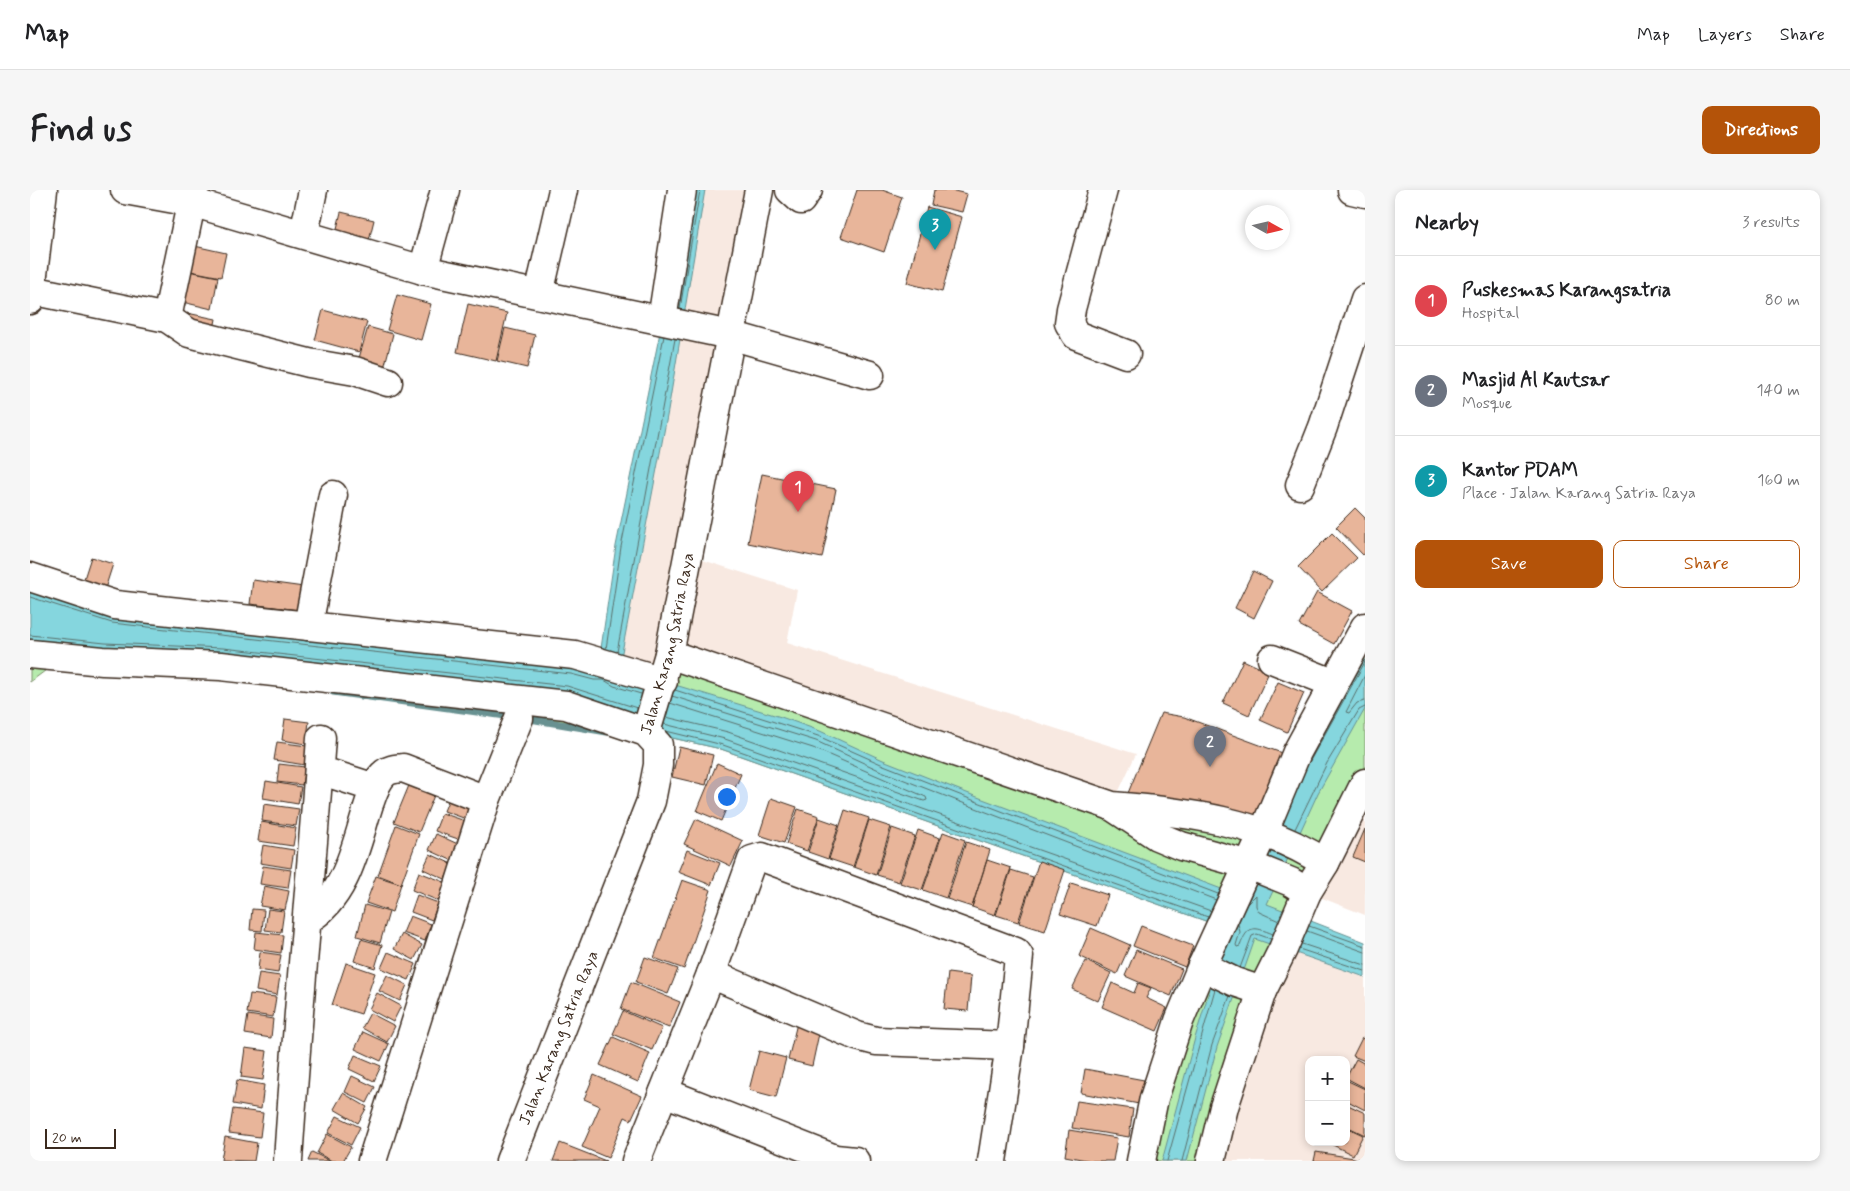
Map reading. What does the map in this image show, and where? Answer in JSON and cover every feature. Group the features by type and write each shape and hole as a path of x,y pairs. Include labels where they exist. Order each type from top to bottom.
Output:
{"street":[{"path":"43,190 30,295 167,318 189,333 309,363 356,371 388,382"},
{"path":"125,190 192,196 304,234 423,270 730,335 870,375"},
{"path":"304,234 313,190"},
{"path":"423,270 445,190"},
{"path":"539,294 563,190"},
{"path":"662,320 682,190"},
{"name":"Jalan Karang Satria Raya","path":"510,1161 651,801 658,766 658,745 646,732 663,681 669,654 759,190"},
{"path":"790,190 801,200 808,190"},
{"path":"1104,190 1078,282 1069,323 1076,335 1126,354"},
{"path":"1352,190 1365,193"},
{"path":"167,318 192,196"},
{"path":"1300,486 1323,427 1365,299"},
{"path":"308,626 333,495"},
{"path":"30,577 115,605 575,655 663,681"},
{"path":"1141,1161 1154,1098 1180,1021 1208,969 1220,926 1236,890 1255,867 1297,752 1365,627"},
{"path":"30,654 103,662 221,666 566,704 646,732"},
{"path":"669,654 1112,806 1168,811 1237,823 1268,833 1316,857"},
{"path":"1272,659 1333,683"},
{"path":"372,1161 486,800 519,718"},
{"path":"288,1161 298,1007 322,738"},
{"path":"307,920 324,907 345,875 375,788 384,774 393,769 403,768 486,800"},
{"path":"319,770 375,788"},
{"path":"1211,1161 1224,1107 1262,991 1283,949 1299,887 1316,857 1365,783"},
{"path":"1112,806 1157,836 1180,846 1255,867 1299,887"},
{"path":"636,1161 711,974 752,860 762,857 1013,949 1019,956 1010,1046 992,1161"},
{"path":"1208,969 1262,991"},
{"path":"711,974 857,1036 876,1041 1010,1046"},
{"path":"664,1092 835,1159 855,1161"}],"shaded area":[{"path":"682,190 759,190 687,555 797,590 787,643 1136,754 1112,806 610,666 616,546 662,320"},
{"path":"1365,783 1365,915 1307,892"},
{"path":"1283,949 1365,977 1365,1161 1211,1161"}],"green space":[{"path":"1365,627 1365,783 1325,863 1211,1161 1141,1161 1220,926 721,749 646,732 612,733 567,724 247,680 53,665 30,682 30,654 597,713 669,654 997,768 1237,823"}],"water":[{"path":"682,190 705,190 668,411 619,668 781,717 820,731 883,760 972,795 1240,896 1276,820 1365,652 1365,709 1318,793 1267,904 1365,942 1365,977 1255,939 1217,1047 1187,1161 1162,1161 1195,1038 1228,929 721,749 646,732 597,713 30,654 30,577 52,585 599,662 616,546 664,313"}],"building":[{"path":"857,190 882,190 902,197 884,252 841,237"},
{"path":"934,190 950,190 967,194 962,212 931,205"},
{"path":"927,207 962,217 942,292 907,283"},
{"path":"341,212 374,220 367,248 334,241"},
{"path":"190,245 226,253 221,277 185,270"},
{"path":"184,270 218,277 212,309 178,301"},
{"path":"397,295 431,304 421,340 387,330"},
{"path":"468,304 507,313 496,361 457,352"},
{"path":"323,310 367,322 359,352 315,340"},
{"path":"187,313 216,319 213,334 184,328"},
{"path":"368,327 393,334 383,372 357,365"},
{"path":"505,328 535,335 527,368 497,361"},
{"path":"762,474 836,489 822,558 748,543"},
{"path":"1355,508 1365,518 1365,553 1363,555 1336,527"},
{"path":"1332,533 1357,558 1322,592 1298,567"},
{"path":"91,557 113,564 103,595 81,588"},
{"path":"1253,571 1272,581 1254,618 1235,608"},
{"path":"253,580 311,588 308,611 250,604"},
{"path":"1317,592 1352,611 1334,644 1299,625"},
{"path":"1243,660 1269,672 1249,715 1223,703"},
{"path":"1278,682 1304,693 1287,732 1260,720"},
{"path":"1161,713 1184,717 1287,755 1264,831 1126,798"},
{"path":"285,719 309,722 306,744 282,740"},
{"path":"277,742 307,746 305,765 274,760"},
{"path":"679,747 713,755 706,785 672,777"},
{"path":"717,763 741,774 721,821 697,811"},
{"path":"279,764 305,767 302,785 277,782"},
{"path":"266,781 301,787 298,804 263,798"},
{"path":"410,783 435,793 419,832 394,822"},
{"path":"452,791 476,801 469,820 444,811"},
{"path":"771,798 797,807 784,843 759,835"},
{"path":"264,804 299,809 296,826 262,821"},
{"path":"798,809 819,816 807,851 786,844"},
{"path":"845,810 869,818 853,867 829,859"},
{"path":"442,813 468,822 461,840 435,831"},
{"path":"819,818 839,825 828,859 808,852"},
{"path":"696,819 743,841 731,866 684,844"},
{"path":"869,820 891,827 876,875 854,867"},
{"path":"261,822 296,828 293,846 258,841"},
{"path":"396,825 419,834 401,884 378,875"},
{"path":"892,828 915,836 899,882 877,875"},
{"path":"1365,829 1365,862 1353,857"},
{"path":"918,830 940,838 922,890 900,883"},
{"path":"943,832 965,840 946,898 923,890"},
{"path":"436,834 460,845 453,861 429,850"},
{"path":"966,842 990,850 972,907 947,899"},
{"path":"263,845 294,850 291,868 260,863"},
{"path":"687,850 720,863 711,885 678,872"},
{"path":"430,854 452,864 445,879 423,869"},
{"path":"987,860 1011,868 995,915 972,907"},
{"path":"1039,861 1065,870 1045,931 1019,923"},
{"path":"263,866 291,870 288,888 260,884"},
{"path":"1011,870 1033,877 1018,922 996,915"},
{"path":"419,872 447,883 439,901 412,890"},
{"path":"376,876 401,884 392,912 366,903"},
{"path":"682,880 711,890 684,969 654,958"},
{"path":"1071,883 1108,895 1097,926 1060,914"},
{"path":"264,886 289,891 285,910 260,906"},
{"path":"417,895 438,903 432,920 411,912"},
{"path":"365,905 389,912 380,943 357,936"},
{"path":"252,909 264,910 262,931 250,930"},
{"path":"268,909 284,911 281,932 265,930"},
{"path":"410,916 431,924 425,941 403,933"},
{"path":"1141,926 1193,946 1185,967 1133,946"},
{"path":"1091,928 1130,945 1117,974 1079,956"},
{"path":"256,932 283,935 281,953 254,949"},
{"path":"402,934 422,945 414,960 394,949"},
{"path":"361,939 382,945 375,968 354,961"},
{"path":"1136,950 1182,969 1171,996 1125,976"},
{"path":"260,952 281,955 278,973 258,970"},
{"path":"388,952 416,964 409,980 381,968"},
{"path":"645,957 678,969 668,994 636,982"},
{"path":"1086,961 1111,973 1098,1001 1072,989"},
{"path":"346,963 375,973 361,1014 332,1005"},
{"path":"259,973 280,976 277,995 256,991"},
{"path":"948,973 971,976 968,1011 944,1009"},
{"path":"387,975 407,985 400,1001 379,991"},
{"path":"631,982 680,1002 669,1028 621,1009"},
{"path":"1112,983 1134,993 1138,983 1151,988 1146,998 1167,1008 1157,1031 1102,1007"},
{"path":"377,993 401,1006 393,1022 369,1009"},
{"path":"250,994 276,997 273,1017 247,1013"},
{"path":"623,1011 662,1028 652,1050 613,1034"},
{"path":"370,1013 395,1026 387,1042 362,1028"},
{"path":"248,1015 273,1019 271,1038 245,1034"},
{"path":"798,1019 821,1024 812,1066 788,1060"},
{"path":"363,1032 389,1044 381,1061 355,1049"},
{"path":"613,1037 650,1053 638,1082 600,1065"},
{"path":"1362,1038 1365,1040 1365,1061 1353,1056"},
{"path":"245,1048 267,1051 263,1080 241,1077"},
{"path":"759,1051 786,1058 776,1097 749,1090"},
{"path":"355,1055 381,1066 374,1081 349,1069"},
{"path":"1356,1059 1365,1064 1365,1088 1350,1080 1350,1070"},
{"path":"1085,1069 1144,1080 1139,1104 1081,1093"},
{"path":"594,1075 642,1096 631,1120 625,1117 608,1158 582,1147 600,1106 584,1099"},
{"path":"352,1076 375,1087 367,1103 345,1092"},
{"path":"237,1080 264,1085 261,1109 233,1104"},
{"path":"1350,1082 1365,1089 1365,1110 1350,1102"},
{"path":"343,1093 367,1107 358,1123 334,1109"},
{"path":"1077,1101 1133,1109 1129,1137 1072,1128"},
{"path":"1350,1106 1365,1113 1365,1135 1350,1128"},
{"path":"233,1109 263,1113 260,1137 229,1133"},
{"path":"337,1116 360,1127 351,1145 328,1133"},
{"path":"1350,1129 1363,1135 1353,1155 1335,1146 1350,1146"},
{"path":"1069,1130 1117,1138 1113,1161 1092,1161 1065,1156"},
{"path":"327,1134 351,1147 343,1161 332,1161 317,1153"},
{"path":"225,1137 257,1143 254,1161 221,1160"},
{"path":"560,1143 606,1161 553,1161"},
{"path":"312,1152 330,1161 308,1161"},
{"path":"1316,1152 1360,1159 1360,1161 1314,1161"}],"waterway":[{"path":"333,692 513,717"},
{"path":"524,718 607,732"}],"place":[{"name":"Kantor PDAM","path":"935,250"},
{"name":"Puskesmas Karangsatria","path":"798,512"},
{"name":"Masjid Al Kautsar","path":"1210,767"}]}
